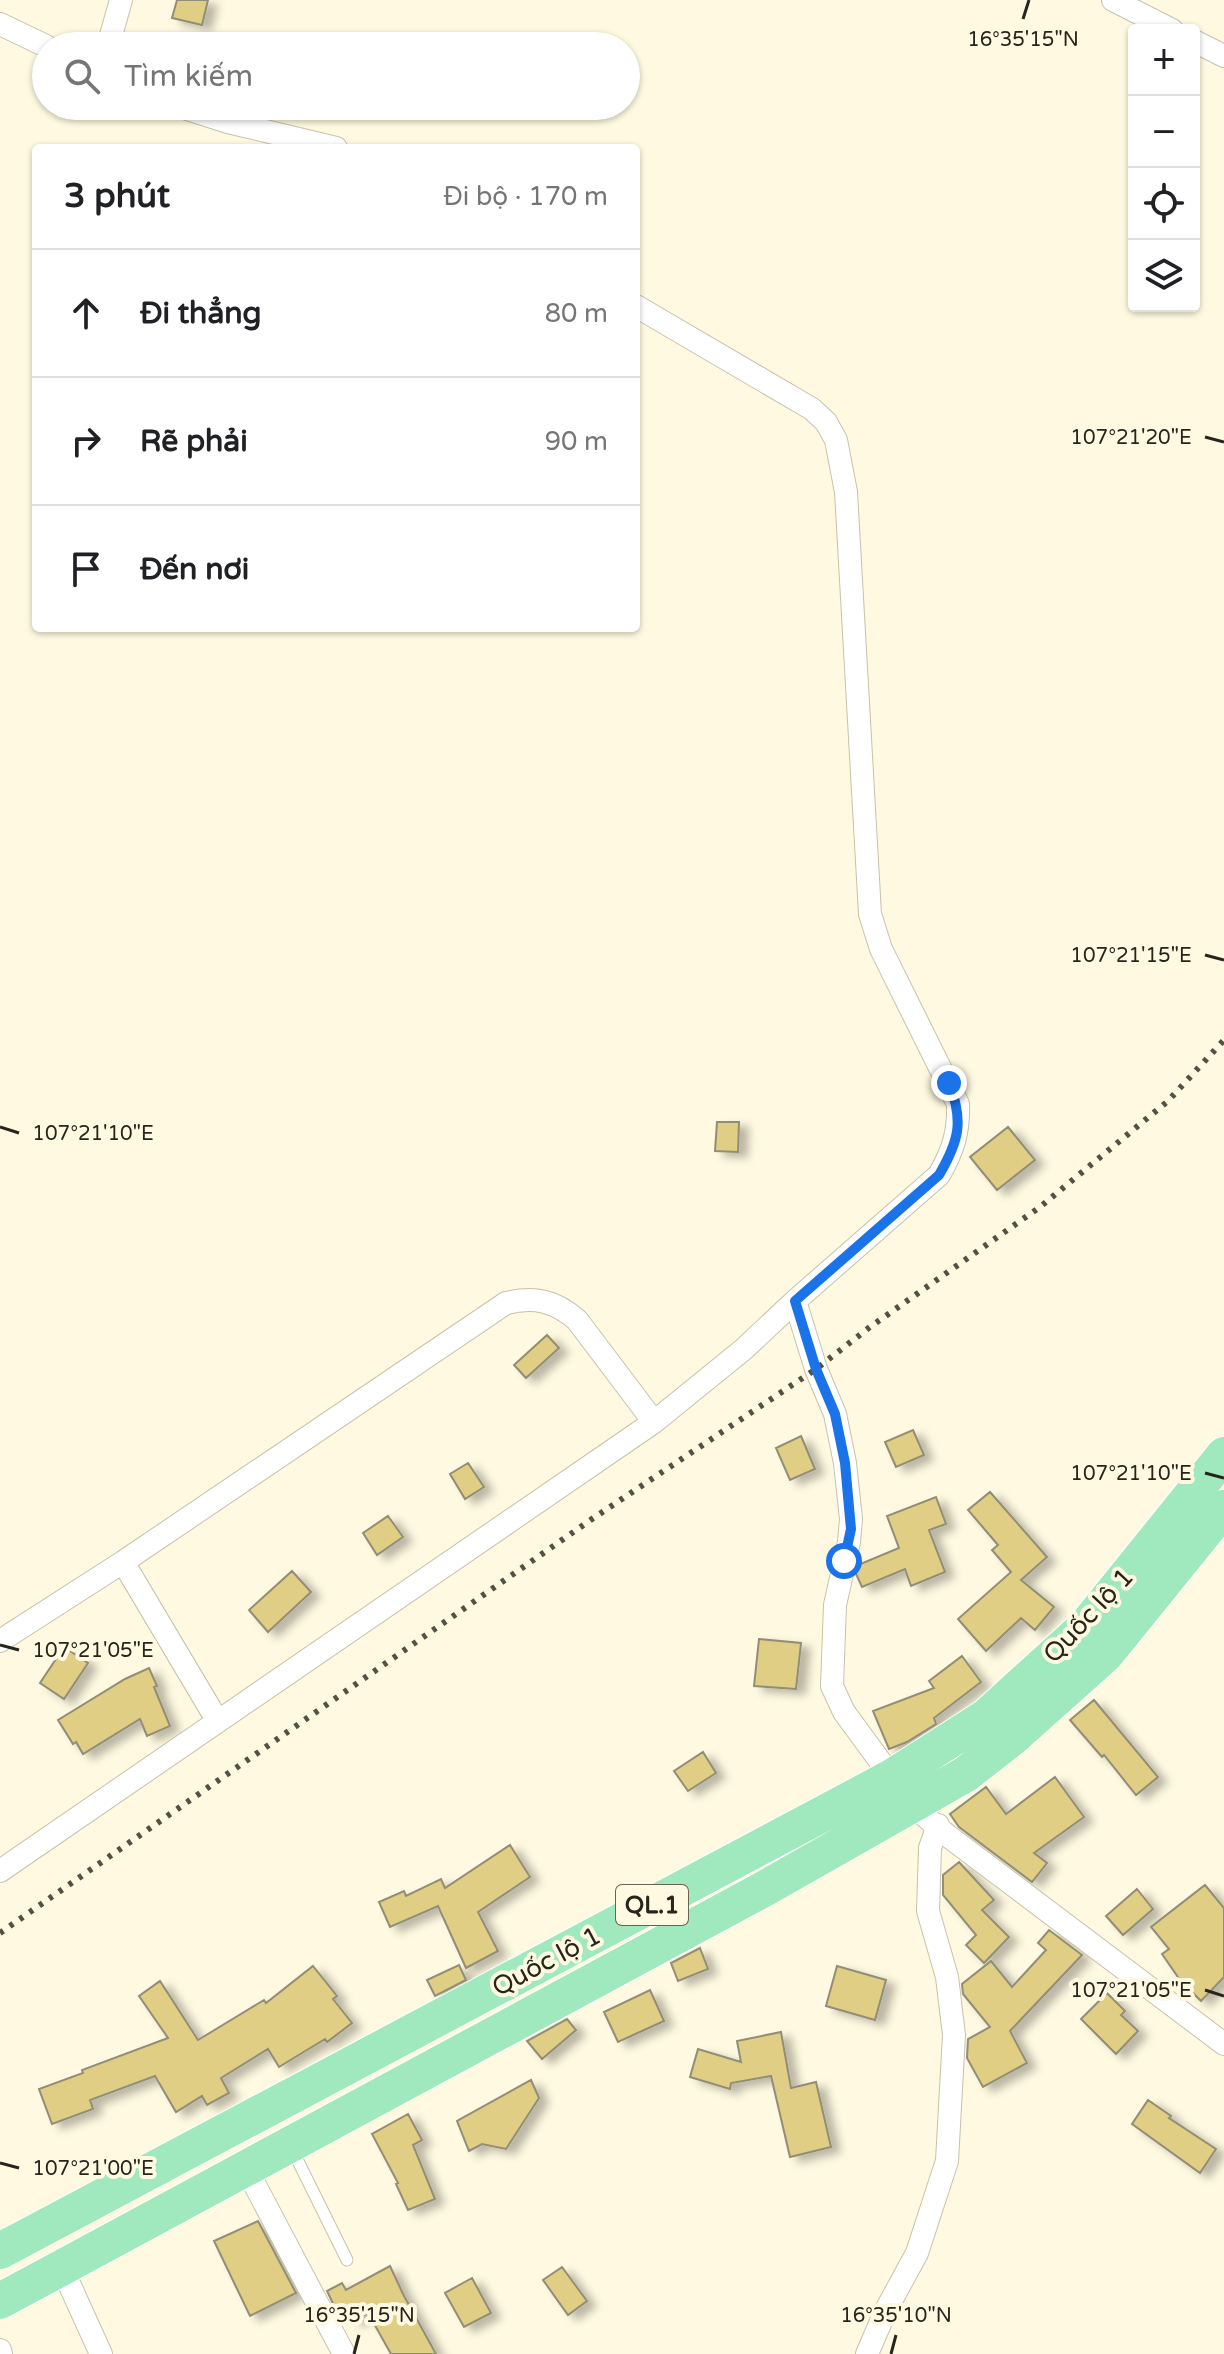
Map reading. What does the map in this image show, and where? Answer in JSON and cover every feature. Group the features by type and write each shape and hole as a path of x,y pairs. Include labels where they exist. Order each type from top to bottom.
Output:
{"highway":[{"name":"Quốc lộ 1","path":"0,2251 892,1777 986,1717 1085,1627 1224,1455"},
{"name":"Quốc lộ 1","path":"0,2301 290,2146 926,1816 966,1774 1012,1738 1106,1654 1224,1508"}],"street":[{"path":"112,32 121,0"},
{"path":"1113,0 1160,24"},
{"path":"0,24 32,39"},
{"path":"1200,44 1224,56"},
{"path":"222,120 319,144"},
{"path":"0,1871 654,1422 744,1349 939,1175 952,1152 959,1126 958,1104 881,949 870,914 846,492 836,440 826,422 793,396 640,308"},
{"path":"0,1641 123,1562 506,1303 537,1299 565,1309 577,1320 654,1422"},
{"path":"795,1301 816,1369 835,1414 845,1463 851,1519 835,1605 832,1686 844,1712 892,1777 948,1836 1224,2044"},
{"path":"123,1562 217,1720"},
{"path":"867,2354 886,2310 917,2253 947,2161 954,2035 947,1977 939,1956 928,1899 930,1848 926,1816"},
{"path":"247,2170 344,2354"},
{"path":"62,2268 101,2354"}],"lane":[{"path":"290,2146 347,2260"}],"building":[{"path":"177,0 208,0 202,25 172,18"},
{"path":"717,1122 739,1122 738,1152 715,1151"},
{"path":"1008,1127 1035,1160 997,1190 970,1157"},
{"path":"547,1335 559,1348 526,1378 514,1365"},
{"path":"913,1430 924,1455 896,1467 885,1442"},
{"path":"801,1436 815,1469 790,1480 776,1448"},
{"path":"468,1463 484,1487 465,1499 450,1474"},
{"path":"990,1492 1047,1557 1021,1580 1054,1607 1035,1630 1021,1618 986,1651 958,1619 1011,1572 992,1550 998,1545 968,1510"},
{"path":"936,1497 946,1524 929,1530 945,1572 911,1586 905,1569 862,1587 856,1574 858,1565 899,1548 887,1516"},
{"path":"388,1516 403,1537 377,1555 363,1533"},
{"path":"292,1571 311,1592 268,1632 249,1610"},
{"path":"759,1639 801,1643 796,1689 754,1686"},
{"path":"64,1647 88,1663 64,1699 40,1683"},
{"path":"962,1656 981,1682 934,1718 936,1724 889,1749 873,1711 934,1688 929,1681"},
{"path":"149,1668 170,1726 147,1736 140,1719 83,1754 58,1720"},
{"path":"1094,1700 1158,1777 1136,1795 1104,1755 1102,1757 1070,1720"},
{"path":"703,1752 716,1773 688,1791 674,1771"},
{"path":"1055,1777 1084,1817 1034,1853 1047,1863 1032,1882 959,1827 950,1814 986,1787 1006,1814"},
{"path":"510,1845 530,1877 478,1912 498,1951 466,1968 438,1906 390,1927 379,1902 404,1891 406,1896 441,1879 445,1888"},
{"path":"959,1862 994,1900 982,1910 1009,1937 984,1963 966,1945 976,1935 943,1895 943,1875"},
{"path":"1205,1885 1224,1908 1224,1977 1201,2001 1180,1980 1162,1954 1169,1949 1151,1927"},
{"path":"1137,1889 1153,1909 1123,1935 1106,1916"},
{"path":"1049,1930 1082,1955 1010,2031 1027,2063 983,2087 967,2058 968,2039 990,2027 963,1994 962,1984 991,1961 1012,1987 1046,1950 1038,1943"},
{"path":"700,1948 708,1969 678,1981 671,1963"},
{"path":"459,1965 466,1980 435,1996 427,1980"},
{"path":"313,1966 337,1996 333,1999 352,2023 327,2042 325,2039 279,2067 268,2049 221,2078 229,2093 207,2105 202,2096 176,2112 155,2076 90,2100 93,2109 52,2124 39,2089 168,2038 139,1996 160,1981 198,2040 264,2000 266,2003"},
{"path":"837,1966 886,1980 875,2020 826,2006"},
{"path":"650,1990 664,2021 618,2042 604,2012"},
{"path":"1107,1993 1125,2011 1121,2015 1138,2031 1116,2054 1081,2019"},
{"path":"567,2019 576,2030 542,2059 527,2041"},
{"path":"781,2032 791,2088 816,2082 831,2147 790,2157 771,2076 731,2083 730,2089 690,2077 698,2049 741,2062 737,2041"},
{"path":"531,2080 539,2098 506,2149 482,2144 469,2151 457,2121"},
{"path":"1148,2100 1216,2149 1200,2173 1132,2124"},
{"path":"408,2114 422,2140 413,2145 435,2199 408,2210 398,2183 372,2134"},
{"path":"258,2221 296,2293 250,2316 214,2241"},
{"path":"390,2266 436,2354 391,2354 368,2313 353,2321 346,2307 337,2312 327,2291 342,2283 346,2290"},
{"path":"562,2267 587,2301 568,2315 543,2280"},
{"path":"472,2278 491,2313 464,2327 445,2293"}],"railway":[{"path":"0,1933 592,1519 816,1369 1040,1207 1168,1101 1224,1040"}],"route":[{"path":"844,1561 851,1529 845,1463 835,1414 816,1369 795,1301 939,1175 952,1152 959,1126 958,1104 949,1083"}]}
